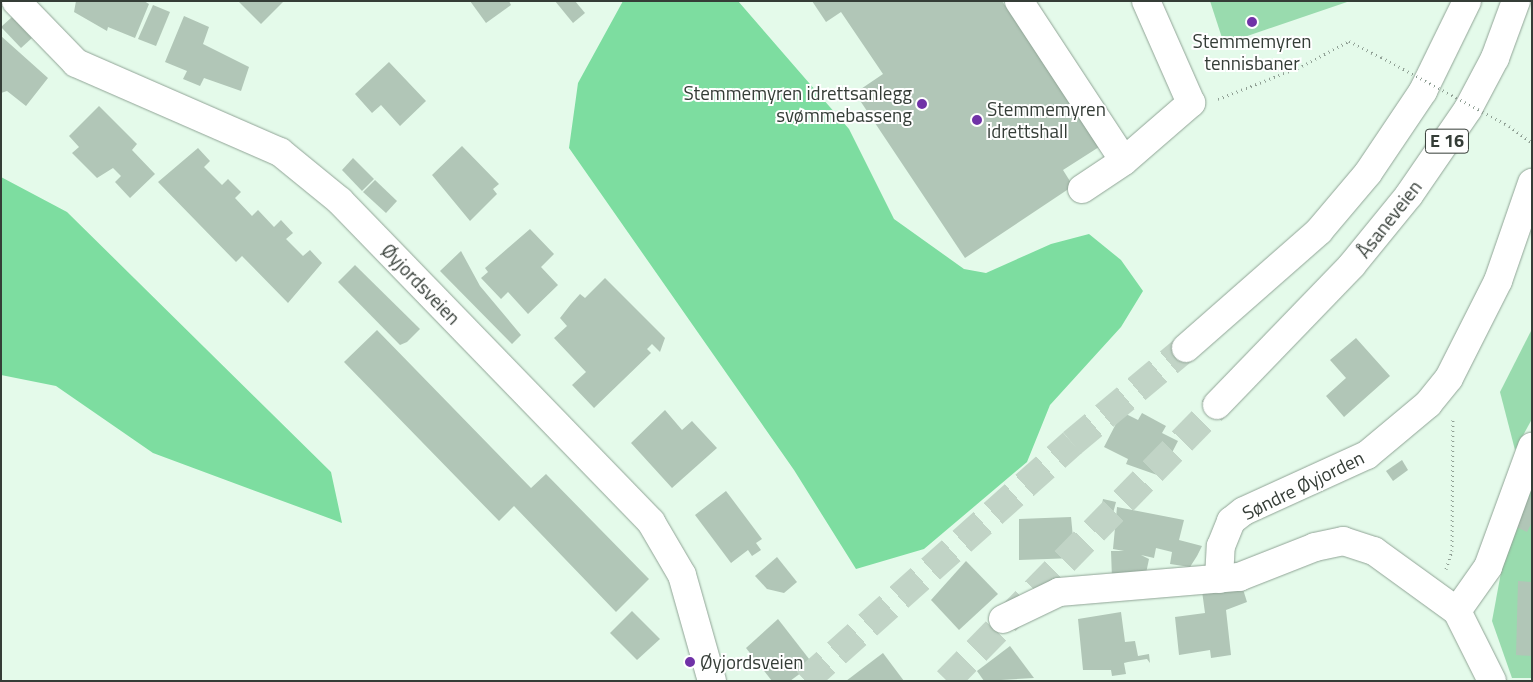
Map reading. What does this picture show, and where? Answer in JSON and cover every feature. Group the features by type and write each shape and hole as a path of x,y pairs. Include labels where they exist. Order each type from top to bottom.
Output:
{"main road":[{"name":"Øyjordsveien","path":"16,1 76,63 280,152 340,201 651,522 682,574 712,681"},
{"path":"1019,1 1124,161"},
{"path":"1082,189 1124,161 1190,103 1146,1"},
{"name":"E 16","path":"1186,348 1319,230 1368,173 1423,91 1467,1"},
{"name":"Åsaneveien","path":"1217,405 1352,265 1409,196 1468,109 1495,58 1516,1"},
{"name":"Søndre Øyjorden","path":"1219,579 1221,546 1231,521 1244,511 1367,455 1428,404 1449,378 1498,281 1532,183"},
{"path":"1447,603 1488,567 1532,447"},
{"path":"1003,619 1059,592 1219,579 1256,572 1315,547 1343,541 1374,551 1447,603 1492,681"}],"path":[{"path":"1190,103 1233,96 1349,41 1509,126 1532,143"},
{"path":"1447,603 1452,551 1453,415"}],"green space":[{"path":"623,1 738,1 849,129 894,219 964,269 986,273 1051,244 1089,234 1121,260 1143,291 1121,327 1050,405 1027,462 924,549 856,569 794,470 569,148 578,83"},
{"name":"Stemmemyren tennisbaner","path":"1210,1 1350,1 1224,44"},
{"path":"1,177 67,212 331,472 342,523 153,453 56,386 1,375"},
{"path":"1532,329 1532,419 1515,450 1500,392"},
{"path":"1532,474 1532,678 1512,678 1492,621 1508,535"}],"building":[{"path":"76,1 144,1 149,4 135,38 108,27 107,31 74,12"},
{"path":"238,1 284,1 261,24"},
{"path":"470,1 509,1 511,5 486,23"},
{"path":"555,1 575,1 585,13 573,23"},
{"name":"Stemmemyren idrettshall","path":"812,1 1002,1 1099,147 1063,170 1073,186 965,258 855,93 883,74 841,12 826,22"},
{"path":"153,5 170,12 156,46 138,39"},
{"path":"184,16 209,27 203,44 249,67 241,91 204,78 200,86 183,79 187,71 165,62"},
{"path":"12,17 32,38 21,48 1,27"},
{"path":"1,36 48,78 26,106 7,91 1,93"},
{"path":"389,62 426,101 400,126 381,105 372,113 355,94"},
{"path":"99,106 137,144 132,150 155,174 130,198 115,182 121,176 113,168 97,178 72,153 79,147 69,136"},
{"path":"462,146 499,184 493,189 497,194 470,221 432,175"},
{"path":"198,148 210,161 204,167 222,185 228,179 241,192 235,198 252,216 258,210 274,227 281,220 293,233 286,239 303,256 310,250 322,263 288,303 242,256 236,262 158,182"},
{"path":"353,158 374,179 362,191 342,170"},
{"path":"375,180 397,201 386,213 363,192"},
{"path":"530,229 554,254 541,267 558,285 528,314 508,292 501,299 481,278 488,272 485,268"},
{"path":"461,251 480,286 521,335 512,344 440,271"},
{"path":"355,265 420,329 407,342 400,345 338,282"},
{"path":"605,278 665,338 660,352 652,344 647,349 651,353 594,408 572,385 586,372 554,338 567,326 560,318 571,304 580,294 585,298"},
{"path":"377,330 531,488 546,474 649,579 616,612 514,506 499,521 344,362"},
{"path":"1356,338 1390,376 1344,417 1326,396 1346,378 1330,360"},
{"path":"665,410 682,430 692,421 717,448 672,488 631,443"},
{"path":"1122,412 1138,420 1142,413 1166,426 1162,433 1178,441 1160,476 1126,464 1128,459 1104,447"},
{"path":"1402,460 1408,470 1393,481 1386,471"},
{"path":"726,491 762,539 756,543 761,550 752,556 748,550 731,563 695,515"},
{"path":"1528,496 1532,498 1532,522 1527,532 1514,526"},
{"path":"1103,499 1116,502 1111,521 1099,519"},
{"path":"1117,507 1184,520 1179,540 1202,546 1190,567 1170,564 1172,552 1156,548 1154,558 1141,555 1149,559 1145,578 1112,579 1111,551 1124,551 1113,549"},
{"path":"1071,517 1075,558 1019,560 1019,519"},
{"path":"777,557 797,582 784,593 767,589 755,576"},
{"path":"966,561 998,594 959,630 931,600"},
{"path":"1518,581 1532,582 1532,656 1516,655"},
{"path":"1242,586 1247,602 1226,610 1231,655 1211,658 1210,650 1179,655 1175,617 1205,613 1202,591"},
{"path":"632,611 660,639 637,660 610,633"},
{"path":"1121,612 1125,642 1135,641 1138,656 1149,654 1150,663 1147,659 1124,663 1126,674 1112,676 1111,670 1083,670 1078,619"},
{"path":"778,619 813,664 790,681 772,681 746,648"},
{"path":"1010,646 1034,678 984,681 977,671"},
{"path":"883,653 904,681 846,681"}],"tunnel":[{"path":"805,681 1072,443 1186,348"},
{"path":"947,681 1217,405"}],"place":[{"name":"Stemmemyren tennisbaner","path":"1252,22"},
{"name":"Stemmemyren idrettsanlegg svømmebasseng","path":"922,104"},
{"name":"Stemmemyren idrettshall","path":"977,120"},
{"name":"Øyjordsveien","path":"690,662"}]}
